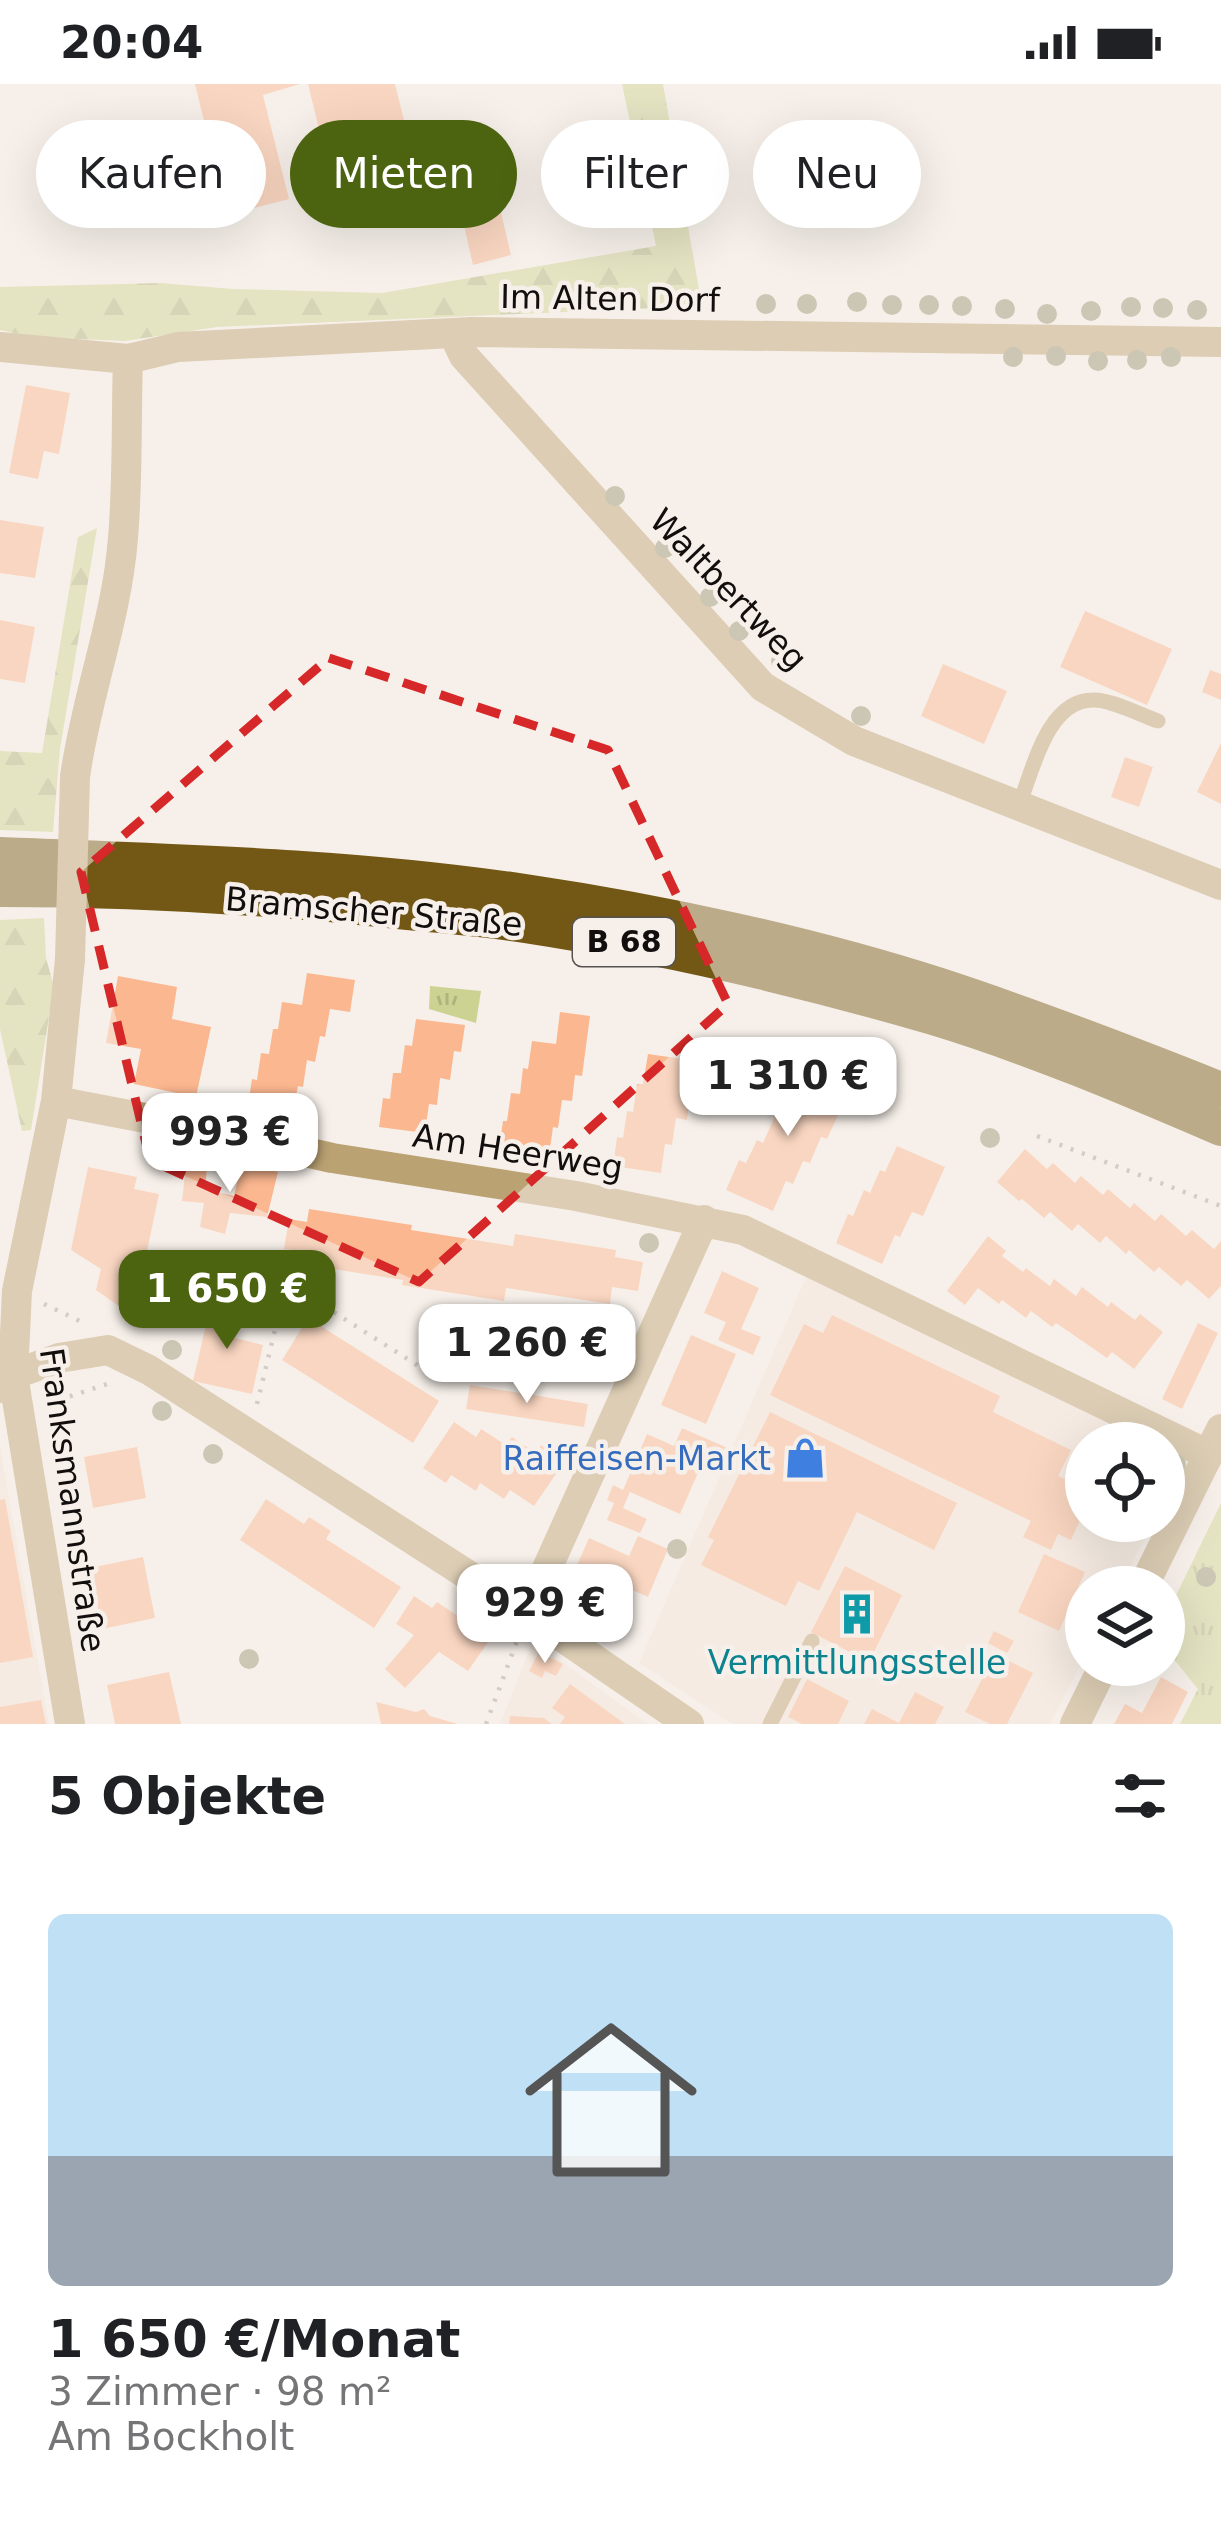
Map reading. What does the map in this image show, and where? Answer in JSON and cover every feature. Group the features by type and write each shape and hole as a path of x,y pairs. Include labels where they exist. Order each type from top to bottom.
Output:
{"highway":[{"name":"Bramscher Straße","path":"0,855 306,867 523,891 626,910 819,953 938,986 1221,1090"},
{"name":"Bramscher Straße","path":"0,889 312,901 522,924 648,946 936,1018 1119,1084 1221,1128"}],"street":[{"name":"Im Alten Dorf","path":"0,347 128,359 178,347 453,333 1221,343"},
{"name":"Waltbertweg","path":"453,333 464,356 763,687 854,741 1221,885"},
{"name":"Franksmannstraße","path":"70,1724 19,1413 6,1381 17,1291 56,1101 70,959 75,777 123,539 128,359"},
{"name":"Am Heerweg","path":"56,1101 332,1157 575,1196 743,1230 1215,1442"},
{"path":"527,1613 704,1220"},
{"path":"6,1381 58,1358 108,1350 149,1370 527,1613 688,1724"},
{"path":"1153,1566 1215,1442"},
{"path":"1075,1724 1094,1686"}],"lane":[{"path":"1019,805 1052,722 1063,710 1091,699 1158,721"},
{"path":"770,1724 812,1641"}],"path":[{"path":"1036,1136 1221,1206"},
{"path":"17,1291 97,1329 108,1350"},
{"path":"250,1433 284,1293 321,1304 428,1372"},
{"path":"19,1413 149,1370"},
{"path":"487,1724 527,1613"}],"highlighted area":[{"path":"329,658 608,750 728,1004 419,1282 150,1160 81,872"}],"shaded area":[{"path":"807,1275 1116,1422 1065,1422 1065,1542 1143,1542 1131,1566 1065,1566 1065,1686 1070,1686 1050,1724 732,1724 639,1663"},
{"path":"0,1447 49,1724 0,1724"},
{"path":"533,1641 648,1724 500,1724"}],"green space":[{"path":"622,84 663,84 669,120 630,120"},
{"path":"652,228 688,228 702,306 217,327 125,341 32,337 0,330 0,287 161,283 382,293 656,246"},
{"path":"97,528 60,749 53,832 0,830 0,751 42,753 78,537"},
{"path":"44,918 46,958 54,986 31,1130 22,1131 0,1029 0,920"},
{"path":"430,986 481,991 476,1023 429,1009"},
{"path":"1221,1503 1221,1724 1180,1724 1198,1689 1185,1673 1185,1577"}],"building":[{"path":"195,84 300,84 263,95 289,199 266,205 266,120 204,120"},
{"path":"308,84 395,84 404,120 317,120"},
{"path":"465,228 505,228 511,255 473,265"},
{"path":"26,385 70,393 59,454 44,451 38,479 9,473"},
{"path":"0,520 44,527 35,578 0,573"},
{"path":"1085,611 1172,649 1147,705 1060,667"},
{"path":"0,620 35,627 25,683 0,679"},
{"path":"943,664 1007,691 984,744 921,716"},
{"path":"1210,670 1221,674 1221,700 1202,692"},
{"path":"1221,743 1221,804 1197,792"},
{"path":"1125,757 1153,767 1139,807 1111,797"},
{"path":"307,973 355,980 350,1012 330,1009 325,1037 320,1036 315,1062 307,1060 293,1112 248,1105 261,1053 269,1054 273,1029 278,1029 282,1002 302,1005"},
{"path":"118,976 177,987 172,1019 211,1027 196,1097 134,1084 141,1049 106,1043"},
{"path":"560,1012 590,1016 582,1076 575,1075 572,1101 562,1100 549,1155 499,1148 511,1093 520,1094 532,1041 556,1044"},
{"path":"416,1019 465,1025 461,1052 454,1051 450,1080 440,1078 437,1105 429,1104 425,1133 379,1127 383,1098 390,1099 393,1073 401,1073 405,1045 412,1046"},
{"path":"715,1038 748,1043 743,1072 710,1067"},
{"path":"648,1054 703,1062 699,1092 691,1091 687,1120 676,1118 672,1145 665,1144 661,1173 613,1166 617,1137 623,1138 627,1111 633,1112"},
{"path":"810,1056 838,1069 822,1106 839,1113 810,1163 803,1161 793,1184 786,1181 773,1211 726,1190 739,1160 746,1163 757,1140 763,1143 775,1116 780,1119"},
{"path":"897,1146 945,1167 923,1216 912,1212 882,1264 836,1243 848,1214 853,1216 864,1190 870,1193"},
{"path":"1025,1149 1047,1169 1053,1163 1075,1183 1081,1176 1103,1195 1108,1189 1155,1221 1161,1214 1186,1236 1192,1230 1214,1249 1221,1241 1221,1286 1209,1299 1187,1280 1181,1286 1159,1267 1154,1272 1106,1236 1100,1243 1078,1224 1072,1231 1050,1212 1044,1218 1019,1201 997,1182"},
{"path":"242,1163 278,1172 267,1217 230,1213 225,1234 200,1227 204,1203 182,1201 186,1165 207,1167 205,1189 234,1196"},
{"path":"88,1167 137,1177 134,1189 159,1194 145,1261 180,1286 150,1328 96,1290 101,1269 71,1250"},
{"path":"309,1209 513,1246 515,1234 616,1250 615,1257 643,1262 638,1291 612,1287 610,1304 506,1288 504,1301 301,1264 303,1251 284,1249 289,1219 307,1222"},
{"path":"988,1236 1006,1251 1002,1256 1023,1272 1026,1268 1050,1286 1054,1279 1076,1296 1082,1287 1108,1307 1111,1302 1135,1320 1140,1314 1163,1332 1134,1369 1112,1352 1107,1358 1056,1323 1052,1327 1031,1311 1026,1318 978,1288 965,1305 947,1291"},
{"path":"722,1271 759,1288 741,1329 761,1337 753,1355 718,1340 726,1322 704,1313"},
{"path":"212,1299 243,1306 235,1338 263,1345 252,1394 193,1381"},
{"path":"832,1315 1000,1396 993,1412 1065,1447 1058,1476 1065,1479 1065,1537 1058,1534 1051,1550 1023,1537 1031,1521 770,1395 804,1324 823,1333"},
{"path":"308,1318 439,1401 413,1443 282,1360"},
{"path":"1198,1323 1218,1333 1182,1409 1162,1399"},
{"path":"450,1325 604,1350 599,1374 446,1349"},
{"path":"691,1335 736,1354 706,1424 661,1405"},
{"path":"470,1385 588,1404 584,1427 466,1409"},
{"name":"Raiffeisen-Markt","path":"770,1412 957,1503 934,1550 857,1512 819,1591 798,1581 786,1606 701,1565 714,1540 708,1537"},
{"path":"454,1422 476,1437 481,1429 506,1445 512,1437 536,1453 541,1445 565,1461 534,1506 510,1490 504,1499 480,1483 476,1491 451,1475 446,1483 423,1468"},
{"path":"682,1428 730,1449 722,1467 704,1459 680,1514 630,1492 623,1508 647,1519 640,1533 607,1520 614,1503 607,1500 613,1485 623,1490 647,1434 674,1446"},
{"path":"137,1447 146,1498 93,1508 84,1457"},
{"path":"5,1499 33,1657 0,1663 0,1500"},
{"path":"266,1499 304,1524 309,1517 331,1531 326,1539 401,1587 374,1628 240,1540"},
{"path":"638,1536 668,1549 648,1597 632,1590 625,1606 570,1581 589,1538 629,1556"},
{"path":"1044,1554 1071,1566 1065,1566 1065,1617 1059,1631 1018,1612"},
{"path":"143,1557 155,1618 102,1629 90,1568"},
{"name":"Vermittlungsstelle","path":"845,1566 902,1595 869,1662 811,1632"},
{"path":"414,1596 432,1608 437,1602 491,1638 468,1671 439,1652 405,1688 385,1669 414,1635 396,1624"},
{"path":"994,1631 1014,1641 1007,1653 988,1643"},
{"path":"539,1652 563,1664 556,1676 545,1671 542,1678 529,1671"},
{"path":"995,1654 1033,1673 1007,1724 990,1724 965,1712"},
{"path":"169,1672 181,1724 115,1724 107,1685"},
{"path":"807,1679 849,1701 838,1724 802,1724 788,1717"},
{"path":"570,1684 625,1724 560,1724 565,1717 552,1708"},
{"path":"1156,1686 1177,1686 1188,1692 1172,1724 1114,1724 1125,1704 1142,1713"},
{"path":"915,1692 944,1707 935,1724 864,1724 872,1709 899,1723"},
{"path":"41,1700 46,1724 0,1724 0,1707"},
{"path":"376,1702 416,1712 424,1709 430,1716 458,1724 381,1724"},
{"path":"510,1716 544,1718 552,1724 509,1724"}],"place":[{"name":"Raiffeisen-Markt","path":"805,1458"},
{"name":"Vermittlungsstelle","path":"857,1614"}]}
